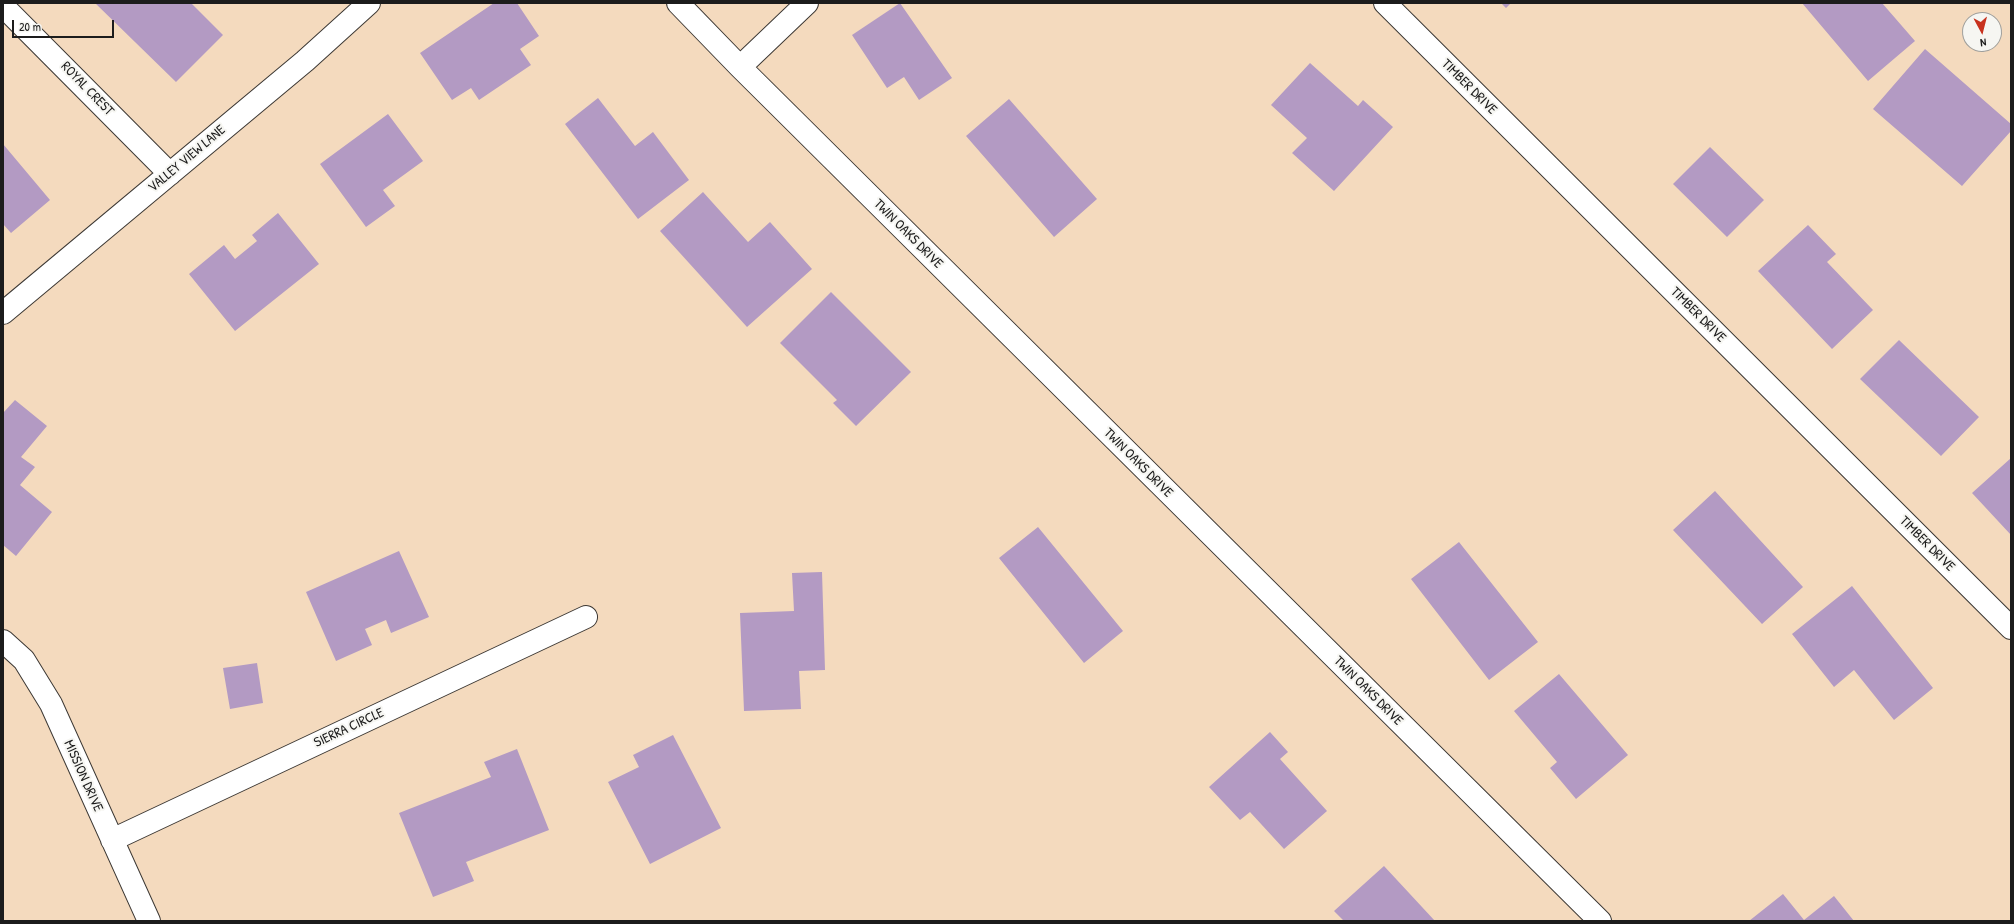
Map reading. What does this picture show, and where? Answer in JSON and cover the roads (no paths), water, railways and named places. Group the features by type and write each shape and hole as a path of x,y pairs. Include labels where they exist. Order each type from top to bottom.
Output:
{"street":[{"name":"VALLEY VIEW LANE","path":"3,314 305,61 369,3"},
{"name":"TWIN OAKS DRIVE","path":"678,3 740,67 1600,921"},
{"path":"740,67 807,3"},
{"name":"TIMBER DRIVE","path":"1385,3 2011,628"},
{"name":"ROYAL CREST","path":"3,6 170,174"},
{"name":"SIERRA CIRCLE","path":"112,840 586,617"},
{"name":"MISSION DRIVE","path":"3,641 24,660 51,704 149,921"}]}
